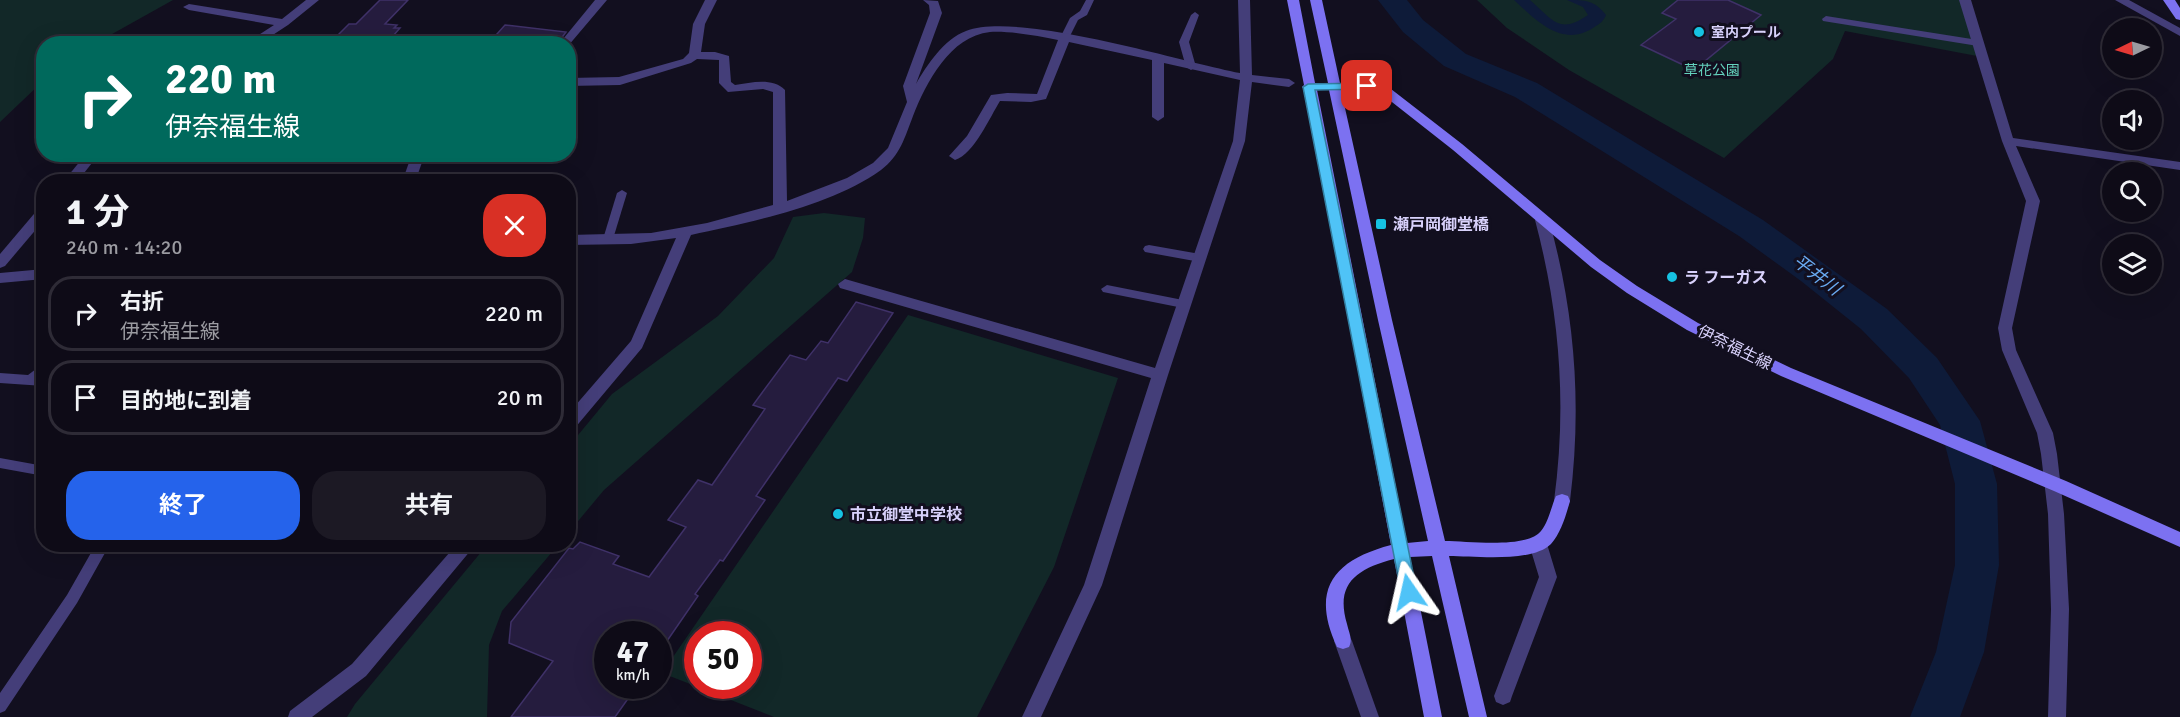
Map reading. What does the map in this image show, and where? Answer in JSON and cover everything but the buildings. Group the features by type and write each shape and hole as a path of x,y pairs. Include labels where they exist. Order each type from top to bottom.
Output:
{"main road":[{"path":"1293,0 1308,87 1433,717"},
{"path":"1316,0 1385,320 1478,717"},
{"path":"2173,1 2180,17"},
{"name":"伊奈福生線","path":"1308,87 1367,86 1387,92 1613,276 1669,314 1733,347 2180,540"},
{"path":"1342,641 1333,602 1336,584 1347,571 1367,560 1401,551 1513,548 1538,544 1551,531 1562,501"}],"street":[{"path":"263,36 313,0"},
{"path":"571,36 600,0"},
{"path":"693,56 699,24 711,0"},
{"path":"913,103 909,86 936,13 934,3 928,0"},
{"path":"1031,717 1093,585 1183,304 1239,141 1246,80 1244,0"},
{"path":"1965,0 2007,141 2033,201 2005,328 2009,350 2044,434 2053,485 2060,609 2057,717"},
{"path":"2121,0 2180,33"},
{"path":"189,7 284,23"},
{"path":"576,240 649,238 686,231 807,199 861,176 887,160 926,72 940,56 970,33 997,28 1065,38 1246,80 1289,83"},
{"path":"955,156 972,138 995,98 1005,95 1034,99 1042,96 1065,38"},
{"path":"576,82 620,81 687,61 693,56 715,55 725,58 725,83 732,89 765,86 778,90 780,207"},
{"path":"1158,59 1158,117"},
{"path":"2007,141 2180,166"},
{"path":"76,174 86,162"},
{"path":"0,263 36,220"},
{"path":"1542,220 1557,270 1564,310 1569,456 1562,501"},
{"path":"576,416 637,344 686,231"},
{"path":"0,278 36,274"},
{"path":"845,284 1160,375"},
{"path":"1503,696 1548,577 1538,544"},
{"path":"297,717 359,670 461,552"},
{"path":"1342,641 1370,717"}],"lane":[{"path":"1065,38 1074,18 1084,13 1090,0"},
{"path":"1191,67 1184,42 1195,15"},
{"path":"1826,19 1978,43"},
{"path":"608,239 622,193"},
{"path":"1149,249 1200,258"},
{"path":"1107,289 1183,304"},
{"path":"0,378 36,381"},
{"path":"0,463 36,470"},
{"path":"0,706 72,599 98,552"}],"green space":[{"path":"0,0 173,0 109,36 36,36 36,88 0,122"},
{"name":"草花公園","path":"1477,0 1960,0 1977,56 1845,31 1833,59 1724,158 1569,70 1507,28"},
{"path":"824,213 865,218 863,238 852,272 604,490 576,524 576,438 612,394 718,316 774,258 793,217"},
{"path":"908,315 1118,378 1054,567 977,717 774,717 728,699 762,699 762,621 698,621"},
{"path":"481,552 552,552 502,611 489,645 487,717 347,717 355,704"},
{"path":"684,641 684,682 672,677 672,658"}],"water":[{"path":"1514,0 1530,0 1551,19 1563,24 1570,24 1588,15 1583,7 1567,0 1589,2 1598,6 1606,15 1593,28 1571,35 1560,33 1540,23"}],"waterway":[{"name":"平井川","path":"1392,0 1413,26 1455,60 1526,90 1751,228 1814,272 1874,319 1923,368 1960,421 1976,484 1977,565 1960,652 1935,717"}],"place":[{"name":"室内プール","path":"1699,32"},
{"name":"瀬戸岡御堂橋","path":"1381,224"},
{"name":"ラ フーガス","path":"1672,277"},
{"name":"市立御堂中学校","path":"838,514"}],"route":[{"path":"1367,86 1308,87 1409,592"}]}
